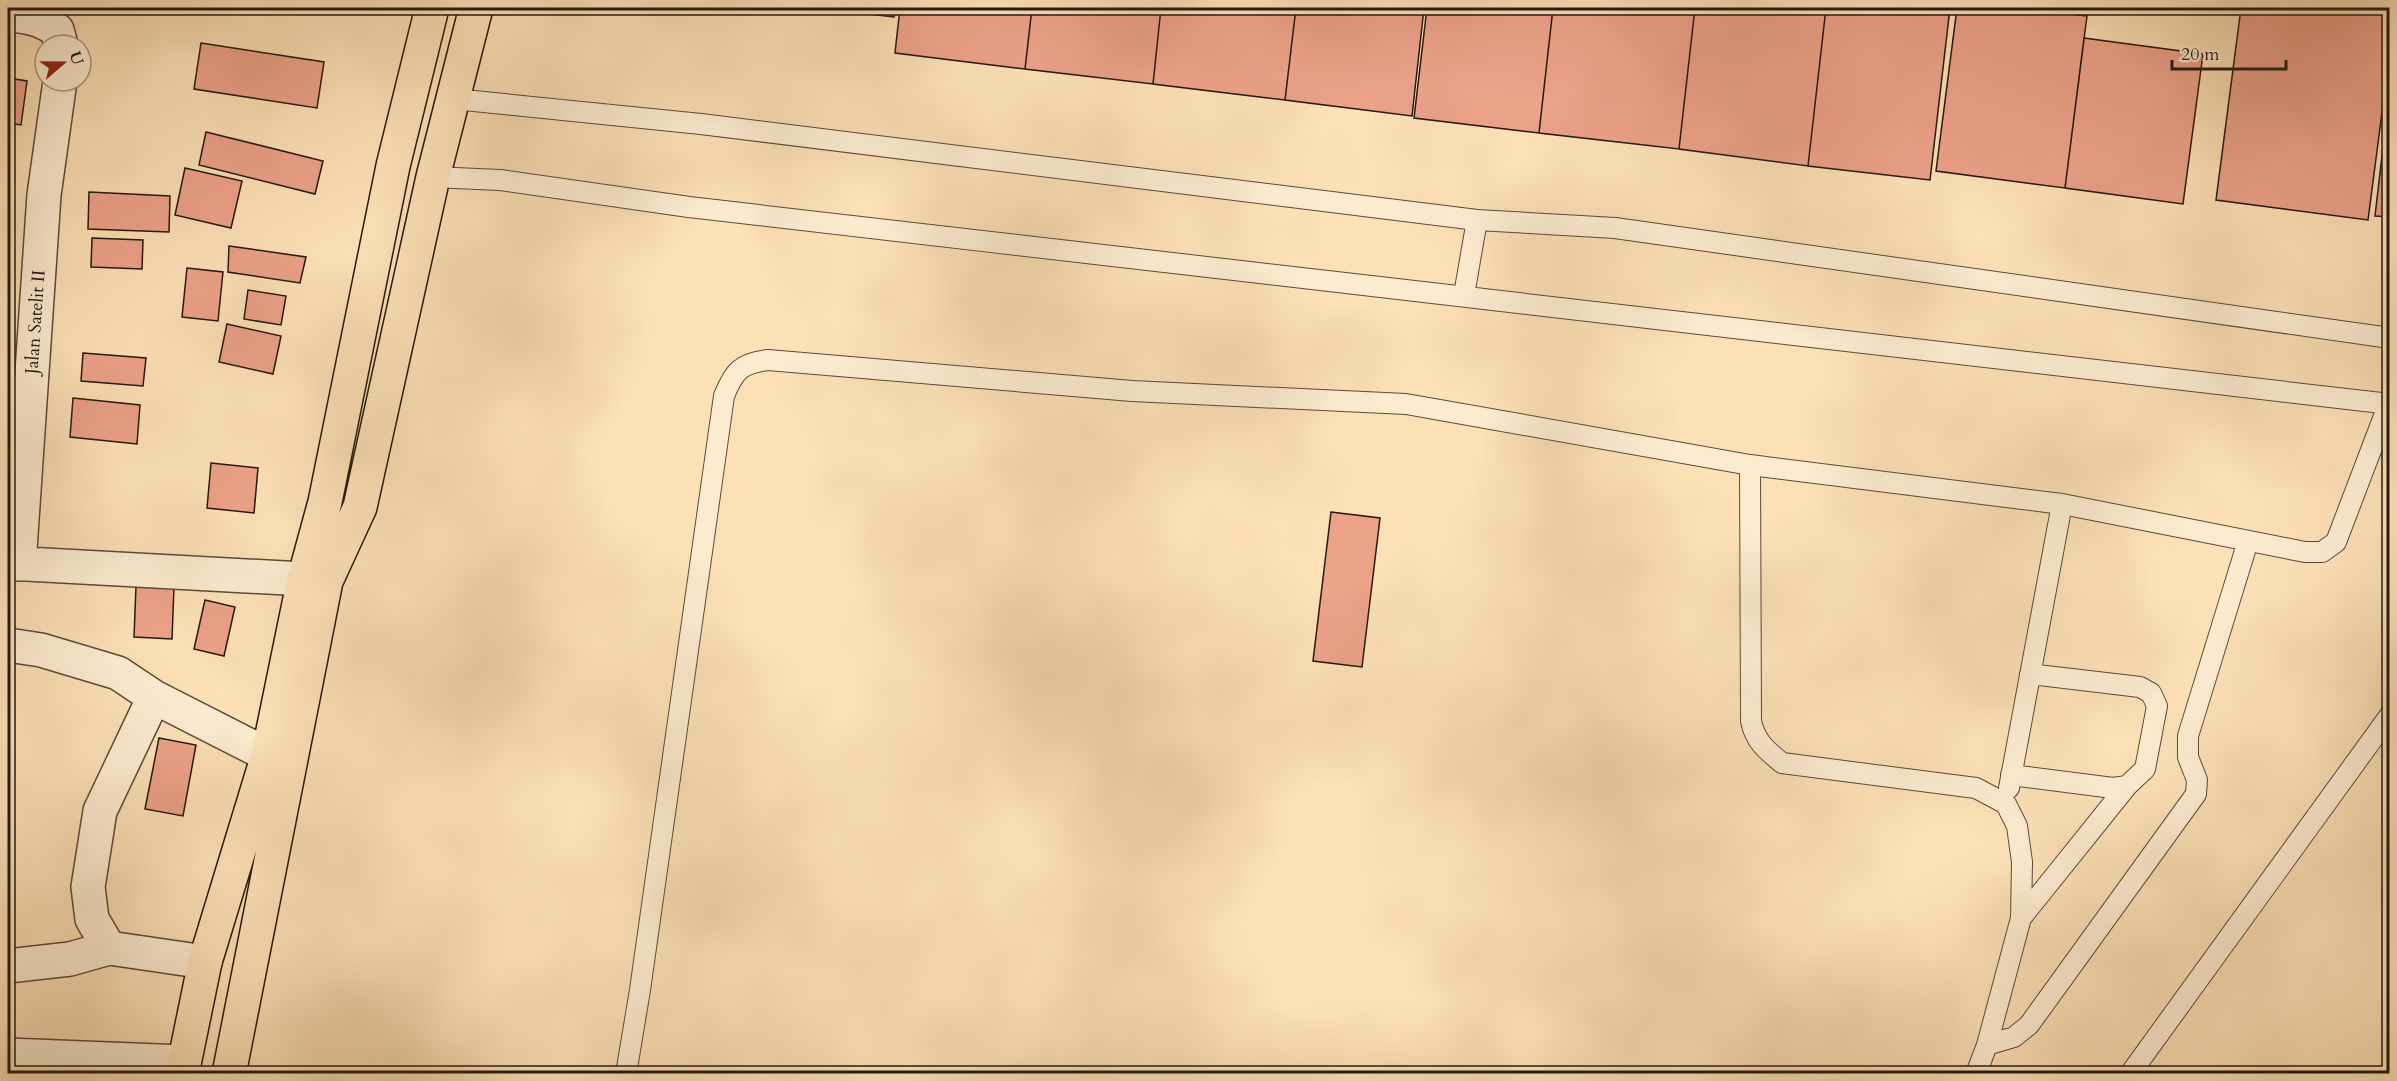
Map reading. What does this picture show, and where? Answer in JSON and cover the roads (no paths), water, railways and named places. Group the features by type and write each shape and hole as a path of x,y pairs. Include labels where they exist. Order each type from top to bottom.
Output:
{"highway":[{"path":"183,1068 205,962 268,755 304,579 325,502 393,166 432,8"},
{"path":"229,1074 326,581 360,507 433,177 476,8"}],"street":[{"path":"8,15 29,16 44,21 58,33"},
{"name":"Jalan Satelit II","path":"13,563 44,195 58,93"},
{"path":"13,563 304,579"},
{"path":"8,645 41,650 118,673 154,697 268,755"},
{"path":"110,948 92,919 88,887 100,811 154,697"},
{"path":"8,966 70,959 110,948 205,962"},
{"path":"8,1055 183,1068"}],"lane":[{"path":"454,99 713,126 1477,220 1615,228 2390,338"},
{"path":"433,177 500,180 625,198 2389,404 2336,542 2331,548 2322,552 2305,552 2062,504 1750,465 1406,404 1132,391 768,360 752,362 732,375 724,396 640,990 626,1074"},
{"path":"1464,295 1477,220"},
{"path":"1750,465 1750,721 1754,734 1762,747 1782,764 1976,788 2006,804 2017,826 2022,862 2021,918 1987,1045 1976,1074"},
{"path":"2006,804 2062,504"},
{"path":"1987,1045 2014,1037 2029,1025 2196,794 2197,780 2188,757 2188,736 2248,541"},
{"path":"2021,918 2127,786 2145,769 2157,706 2151,693 2140,687 2030,674"},
{"path":"2130,1074 2390,715"},
{"path":"2011,776 2113,788 2127,786"}]}
